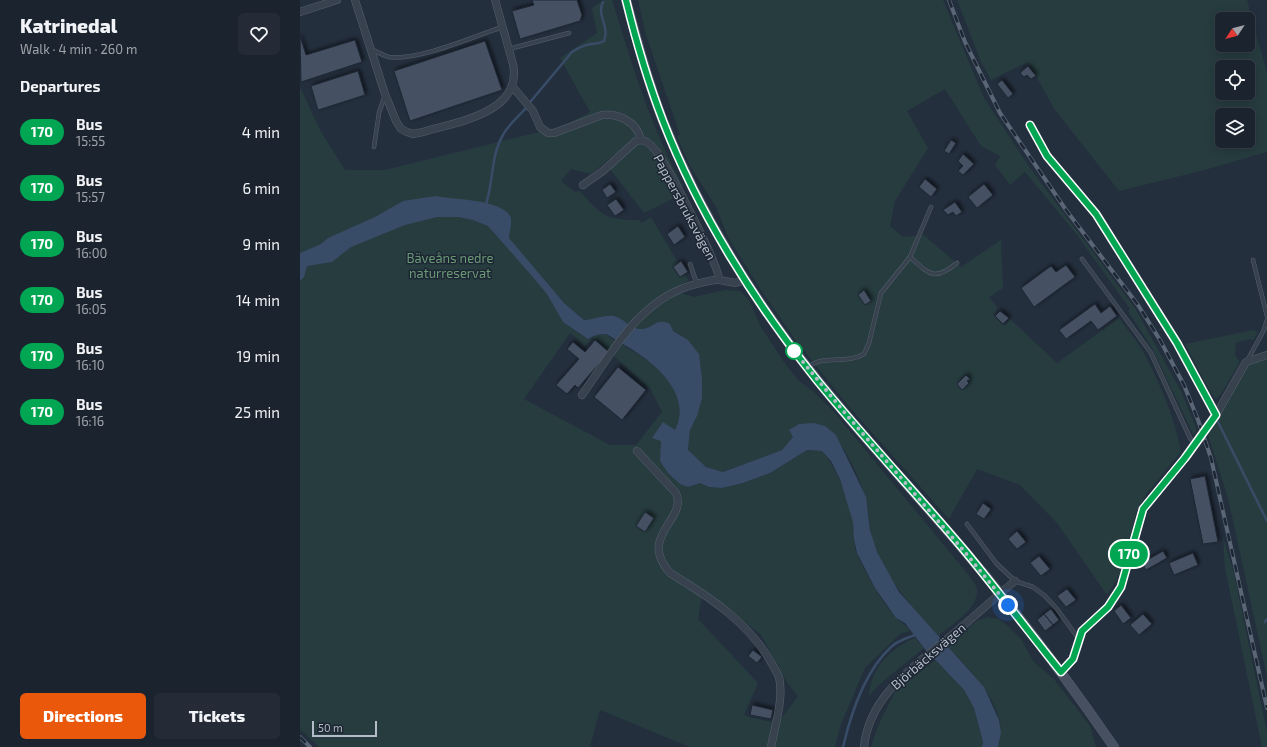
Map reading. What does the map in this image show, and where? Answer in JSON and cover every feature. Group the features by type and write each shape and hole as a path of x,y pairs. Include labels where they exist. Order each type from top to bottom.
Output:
{"street":[{"path":"300,12 329,1 337,0"},
{"path":"355,0 385,94 396,121 401,129 414,134 490,111 504,98 512,86 515,72 494,0"},
{"path":"626,0 641,55 663,121 705,210 745,279 782,334 808,368 999,594 1061,672 1112,744"},
{"name":"Pappersbruksvägen","path":"512,86 533,112 540,127 548,133 554,133 602,115 611,114 627,120 641,140 648,143 656,151 674,181 713,261 719,275 719,280"},
{"path":"584,185 603,171 636,142 641,140"},
{"path":"582,395 636,320 667,295 698,284 719,280 732,284 745,279"},
{"path":"1061,672 1073,659 1078,638 1082,631 1108,607 1121,587 1143,509 1185,458 1216,415 1246,362 1267,355"},
{"path":"637,451 678,497 677,505 658,544 658,556 670,573 716,602 754,637 765,650 779,676 779,703 771,747"},
{"name":"Björbäcksvägen","path":"864,747 865,738 875,712 889,690 923,658 1015,581"}],"lane":[{"path":"371,50 388,57 401,58 424,53 502,27"},
{"path":"509,49 569,33"},
{"path":"374,147 379,113 385,94"},
{"path":"1030,125 1047,156 1096,214 1177,343 1216,415"},
{"path":"808,368 824,360 848,360 864,354 869,343 880,293 910,257 931,207"},
{"path":"910,257 929,273 936,274 943,273 956,263"},
{"path":"1082,259 1151,353 1190,438 1195,444"},
{"path":"1253,260 1267,316"},
{"path":"690,264 698,284"},
{"path":"1246,362 1264,330 1267,320"},
{"path":"967,524 996,563 1015,581 1033,587 1045,596 1057,609 1078,638"}],"green space":[{"name":"Bäveåns nedre naturreservat","path":"603,0 612,0 643,96 672,165 684,187 677,184 644,136 635,138 591,174 571,169 561,181 575,192 580,191 599,211 605,215 619,219 639,220 642,223 651,217 689,281 677,286 681,293 694,297 725,290 740,291 749,300 761,327 786,365 799,381 813,391 835,413 971,578 977,589 974,603 957,622 938,636 920,617 889,576 877,553 870,529 865,495 857,474 839,442 825,426 793,437 782,450 723,472 706,467 688,451 690,430 697,416 699,354 681,335 655,323 646,329 639,330 630,325 597,319 584,320 564,303 549,286 545,290 563,322 588,339 592,337 598,335 605,334 650,362 658,368 671,383 678,397 679,416 675,431 663,423 661,441 688,487 700,483 709,487 722,488 743,483 770,473 807,450 822,451 833,466 845,493 853,521 857,554 884,603 895,617 911,631 901,633 865,668 841,724 835,747 690,747 600,710 590,747 319,747 300,729 300,87 320,130 345,170 385,170 563,126 590,112 560,58 597,33 592,8","holes":["570,333 585,346 593,337 651,390 662,412 636,445 610,445 524,399","702,594 720,602 761,635 786,681 798,696 778,723 744,715 758,683 698,619"]},
{"path":"638,0 943,0 984,98 1030,168 1135,308 1181,391 1196,427 1196,433 1193,434 1152,348 1128,311 1130,309 1077,235 1025,172 1010,185 995,165 1000,156 981,146 945,89 907,111 928,148 895,201 890,226 903,237 924,235 961,267 1001,240 1003,288 989,297 998,308 993,315 1004,326 1010,319 1057,363 1119,318 1144,353 1161,389 1171,414 1181,452 1147,493 1137,510 1119,575 1107,595 1057,523 1020,485 977,469 949,519 851,409 796,341 759,287 728,237 716,207 690,166 677,136 680,135 646,35"},
{"path":"957,0 1247,0 1250,12 1215,12 1215,52 1255,52 1255,29 1267,73 1267,152 1201,171 1119,191 1055,110 1028,62 991,80 981,62"},
{"path":"640,144 653,153 658,159 676,197 644,213 610,169 635,145"},
{"path":"1253,330 1258,332 1253,340 1249,339 1236,343 1235,355 1240,362 1221,394 1216,399 1210,392 1185,344"},
{"path":"1267,360 1267,677 1228,498 1208,435 1246,367 1250,363"},
{"path":"1223,537 1234,573 1267,732 1267,747 1262,747 1225,568"},
{"path":"988,617 999,619 1021,639 1034,662 1054,679 1090,726 1096,747 998,747 1001,733 999,719 994,705 977,679 947,646 978,620"},
{"path":"915,638 924,648 881,683 869,696 873,677 883,660 898,647"},
{"path":"935,660 964,690 974,708 983,742 982,747 871,747 878,726 895,692"}],"water":[{"path":"436,196 487,203 505,210 511,218 509,238 564,303 584,320 613,316 637,329 665,322 670,324 673,331 688,340 699,354 702,379 702,398 697,416 690,430 688,450 706,467 723,472 782,450 793,437 789,430 799,424 814,423 825,426 836,435 866,497 870,530 877,552 899,592 984,687 999,720 1001,733 998,747 982,747 983,742 974,708 964,690 924,648 905,623 896,618 875,588 857,553 853,522 840,479 831,461 822,451 807,450 770,473 743,483 722,488 709,487 700,483 688,487 680,484 668,473 660,461 661,441 652,438 663,422 675,430 679,416 679,403 674,390 666,379 645,358 609,336 600,334 588,339 563,322 547,294 488,226 473,220 459,217 437,217 405,225 351,247 332,262 307,266 304,277 300,281 300,253 321,244 328,238 375,217 403,201"}],"building":[{"path":"532,0 577,0 582,15 580,21 520,39 512,11 534,5"},
{"path":"300,36 306,55 355,40 362,62 301,82"},
{"path":"485,41 502,90 410,121 394,71"},
{"path":"1028,66 1036,76 1031,79 1027,75 1024,77 1020,73"},
{"path":"358,71 365,95 318,110 311,86"},
{"path":"1002,80 1013,94 1008,98 997,84"},
{"path":"951,140 956,143 949,154 944,151"},
{"path":"963,154 974,164 963,175 958,171 963,166 958,161"},
{"path":"925,179 937,189 931,197 919,187"},
{"path":"610,184 616,192 607,198 602,190"},
{"path":"984,184 993,195 977,208 968,197"},
{"path":"616,199 624,210 615,216 607,205"},
{"path":"955,202 962,212 956,216 953,212 948,215 943,210"},
{"path":"678,226 685,237 674,245 667,234"},
{"path":"681,261 688,272 680,277 673,267"},
{"path":"1066,265 1075,277 1034,307 1021,288 1051,266 1056,272"},
{"path":"864,290 871,301 865,305 858,295"},
{"path":"1095,304 1101,313 1110,306 1117,316 1098,330 1091,321 1066,339 1059,330"},
{"path":"1000,311 1009,318 1003,324 995,316"},
{"path":"595,340 609,352 578,388 575,385 567,394 556,385 579,359 567,349 573,342 585,352"},
{"path":"618,367 646,390 622,420 594,397"},
{"path":"966,375 970,379 967,381 969,383 962,390 957,384"},
{"path":"1205,476 1218,542 1203,544 1190,479"},
{"path":"983,503 991,509 984,519 976,514"},
{"path":"645,512 654,518 645,532 636,526"},
{"path":"1017,531 1026,542 1017,549 1008,539"},
{"path":"1163,551 1167,558 1146,570 1142,563"},
{"path":"1193,553 1198,565 1174,575 1169,563"},
{"path":"1039,556 1050,569 1041,576 1030,563"},
{"path":"1067,589 1076,600 1066,607 1057,596"},
{"path":"1121,605 1131,618 1123,624 1114,611"},
{"path":"1051,609 1059,620 1053,625 1044,614"},
{"path":"1044,614 1053,625 1045,631 1037,620"},
{"path":"1143,614 1152,624 1139,635 1130,625"},
{"path":"753,650 762,657 757,663 748,656"},
{"path":"752,705 773,710 771,719 750,715"}],"waterway":[{"path":"531,101 572,52 588,44 604,41 605,30 601,11 603,2"},
{"path":"485,207 499,143 508,128 527,107"},
{"path":"1218,422 1267,521"},
{"path":"843,747 855,707 873,668 893,645 915,635"}],"railway":[{"path":"949,0 965,42 1000,113 1066,210 1138,305 1160,340 1184,385 1211,458 1267,708"},
{"path":"300,737 310,747"}],"bus line":[{"name":"170","path":"626,0 641,55 663,121 705,210 745,279 782,334 816,378 964,551 1061,672 1073,659 1078,638 1082,631 1108,607 1121,587 1139,517 1143,509 1185,458 1216,415 1177,343 1096,214 1047,156 1030,125"}],"route":[{"path":"794,351 1008,605"}]}
